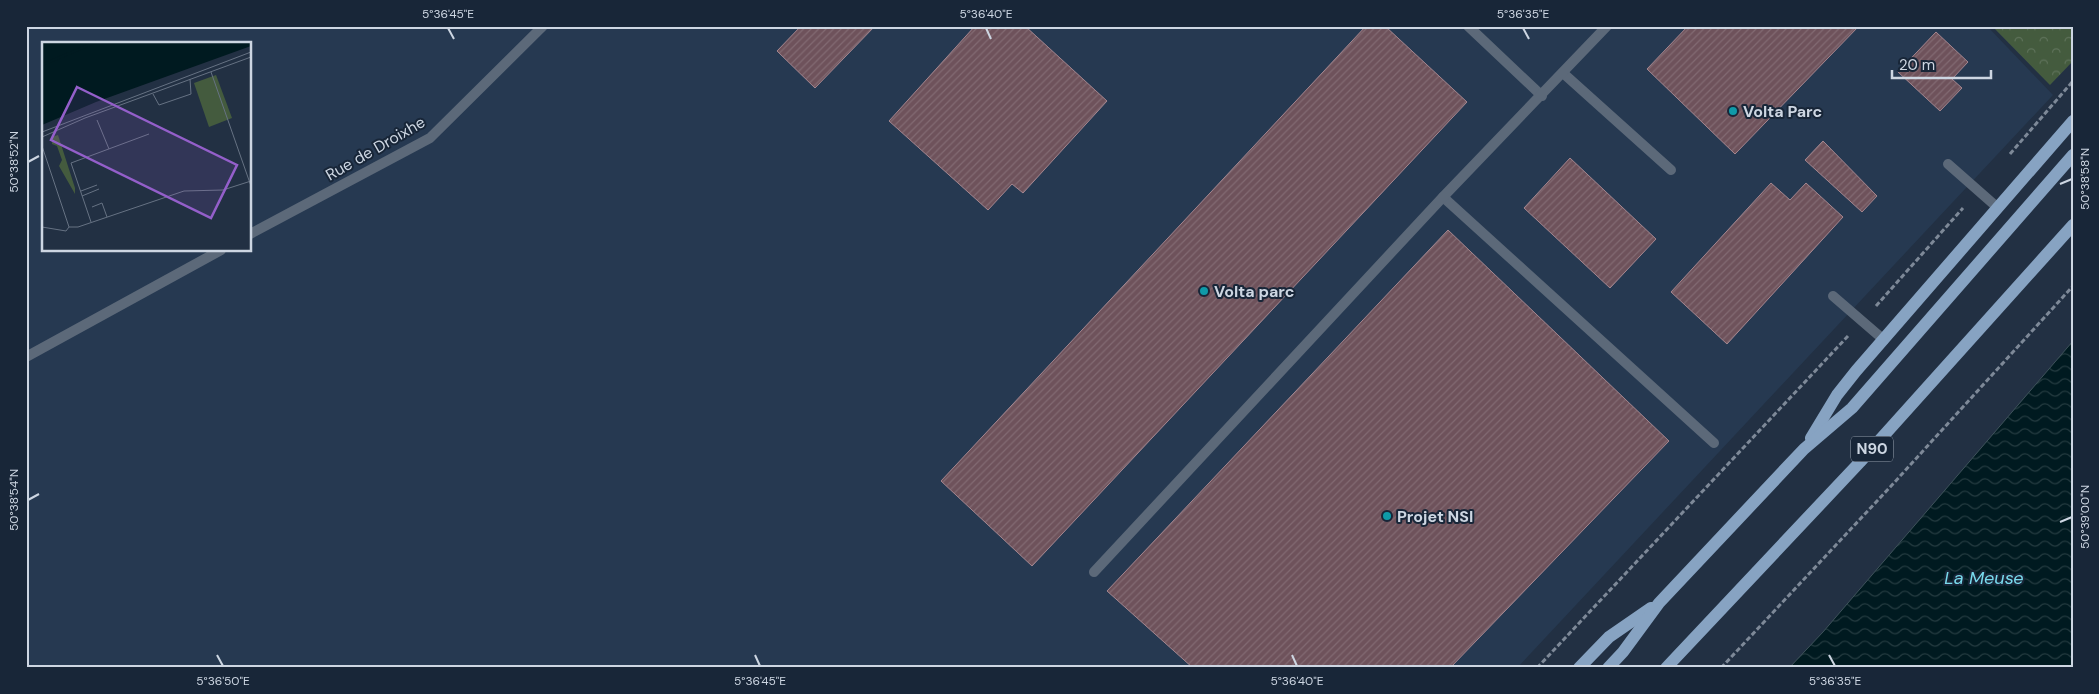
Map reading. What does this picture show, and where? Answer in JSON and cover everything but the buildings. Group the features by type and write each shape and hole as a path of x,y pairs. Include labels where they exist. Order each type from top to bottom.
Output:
{"main road":[{"path":"1804,449 1837,395 2073,122"},
{"name":"N90","path":"1608,668 1624,652 1659,603 1804,449 1852,408 2073,155"},
{"name":"N90","path":"1666,668 1860,462 2073,225"},
{"path":"1579,668 1609,637 1659,603"}],"street":[{"name":"Rue de Droixhe","path":"251,233 430,138 542,26"},
{"path":"1468,26 1542,96"},
{"path":"1094,572 1443,197 1542,96 1605,27"},
{"path":"1563,73 1671,170"},
{"path":"1948,164 1998,208"},
{"path":"1443,197 1714,443"},
{"path":"26,357 219,251"},
{"path":"1833,296 1884,340"}],"path":[{"path":"2004,162 2073,81"},
{"path":"1537,668 1862,321 1978,191"},
{"path":"1722,668 2073,286"}],"shaded area":[{"path":"26,26 1987,26 2053,95 1517,668 26,668"}],"green space":[{"path":"1992,26 2073,26 2073,61 2050,85"}],"water":[{"name":"La Meuse","path":"2073,341 2073,668 1789,668 1823,632"}],"place":[{"name":"Volta Parc","path":"1733,111"},
{"name":"Volta parc","path":"1204,291"},
{"name":"Projet NSI","path":"1387,516"}]}
